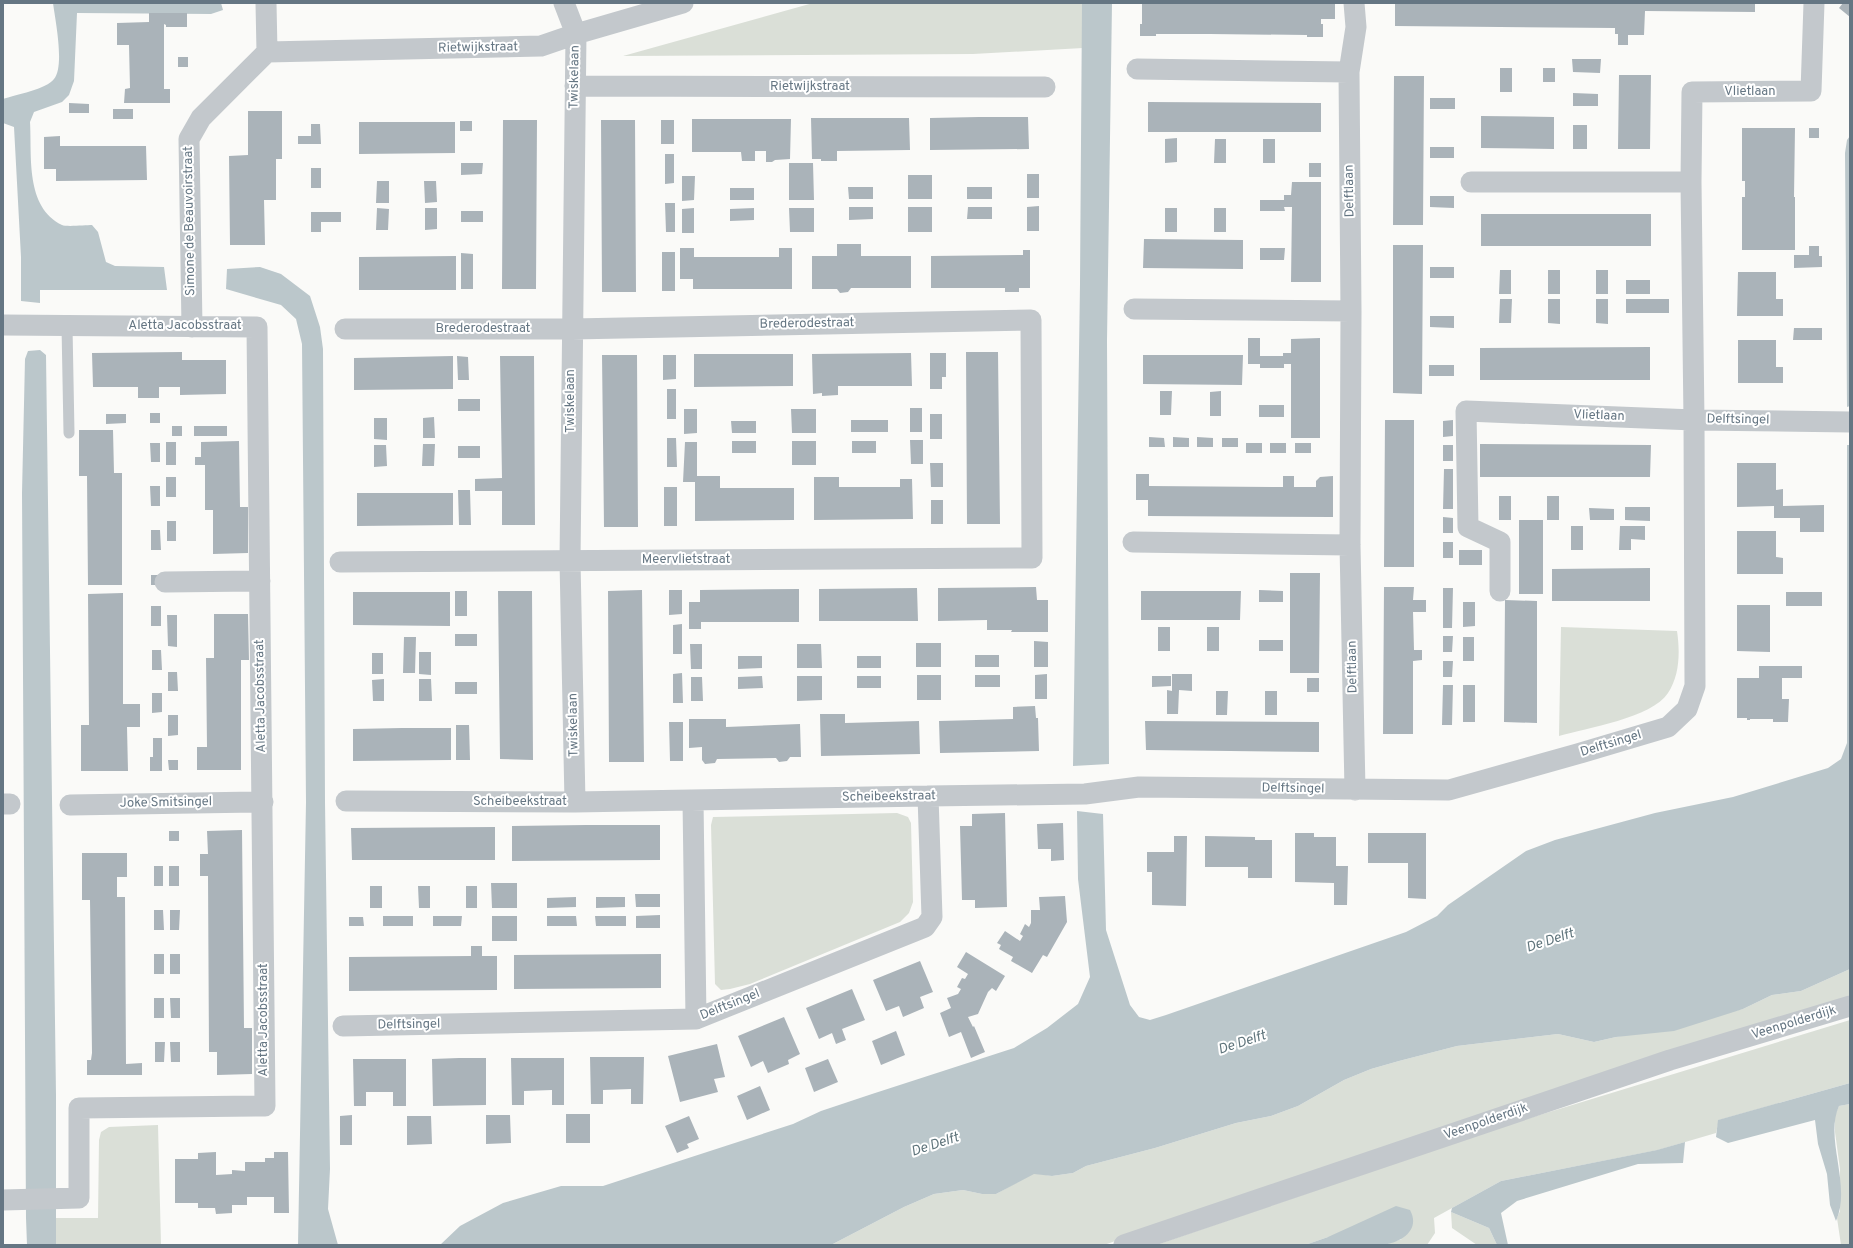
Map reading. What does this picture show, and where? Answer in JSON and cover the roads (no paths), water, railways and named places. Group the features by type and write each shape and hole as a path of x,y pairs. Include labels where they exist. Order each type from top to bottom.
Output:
{"street":[{"path":"266,3 267,52"},
{"name":"Twiskelaan","path":"564,3 576,34 570,561 575,802"},
{"name":"Rietwijkstraat","path":"267,52 541,46 576,34 683,3"},
{"name":"Delftlaan","path":"1354,3 1356,27 1349,72 1352,311 1350,545 1355,790"},
{"name":"Vlietlaan","path":"1500,591 1500,542 1468,527 1466,410 1694,420 1691,182 1692,92 1811,91 1814,3"},
{"name":"Simone de Beauvoirstraat","path":"192,326 189,139 201,118 267,52"},
{"path":"1137,69 1349,72"},
{"name":"Rietwijkstraat","path":"575,86 1046,87"},
{"path":"1471,182 1691,182"},
{"path":"1134,309 1352,311"},
{"name":"Brederodestraat","path":"345,329 572,329 1031,320 1032,558"},
{"name":"Aletta Jacobsstraat","path":"3,325 257,327 263,802 265,1106 79,1108 79,1198 12,1200"},
{"name":"Delftsingel","path":"1085,794 1139,787 1449,790 1668,727 1687,710 1695,686 1694,420 1850,422"},
{"path":"1134,542 1350,545"},
{"name":"Meervlietstraat","path":"340,562 1032,558"},
{"path":"165,582 260,581"},
{"name":"Scheibeekstraat","path":"346,801 575,802 1085,794"},
{"name":"Delftsingel","path":"343,1026 696,1019 925,927 932,917 928,796"},
{"path":"693,800 696,1019"},
{"name":"Joke Smitsingel","path":"70,805 263,802"},
{"name":"Veenpolderdijk","path":"1124,1245 1670,1060 1850,1006"}],"lane":[{"path":"67,326 70,433"}],"water":[{"path":"53,3 221,3 223,10 211,14 77,13 74,81 69,95 62,102 34,112 30,122 31,165 33,180 36,193 42,206 50,217 64,226 92,225 98,232 106,262 115,266 164,267 167,290 40,290 40,303 21,301 21,257 14,127 3,123 3,99 38,89 50,83 54,79 59,64 59,53"},
{"path":"1082,3 1112,3 1107,341 1109,764 1073,766 1080,284"},
{"path":"1850,136 1850,406 1847,407 1845,153 1847,140"},
{"path":"260,267 281,274 310,296 320,327 323,349 325,802 330,1169 328,1209 338,1245 298,1245 306,802 302,344 296,319 281,305 226,289 227,269"},
{"path":"40,350 46,355 56,1095 56,1245 27,1245 26,1218 22,493 25,359 28,351"},
{"name":"De Delft","path":"1847,445 1850,445 1850,969 1801,991 1772,995 1743,1009 1674,1031 1616,1037 1594,1042 1558,1034 1457,1046 1399,1061 1371,1069 1344,1080 1298,1106 1271,1116 1236,1123 1155,1148 1086,1166 1073,1173 1052,1176 1034,1174 996,1194 982,1194 963,1190 934,1194 904,1207 831,1245 440,1245 460,1226 503,1203 561,1186 603,1186 793,1124 821,1111 1014,1048 1047,1028 1078,1004 1090,977 1078,879 1077,811 1103,814 1106,930 1130,1005 1139,1017 1150,1020 1406,932 1437,916 1448,905 1526,851 1555,840 1655,813 1733,797 1828,768 1841,759 1847,743"},
{"path":"1850,1083 1850,1104 1839,1106 1835,1119 1834,1133 1841,1192 1840,1207 1836,1221 1830,1205 1827,1174 1818,1144 1815,1120 1728,1143 1716,1137 1718,1120"},
{"path":"1685,1142 1683,1163 1638,1164 1517,1201 1501,1213 1508,1245 1497,1245 1489,1228 1451,1212 1452,1208 1501,1181 1657,1150"},
{"path":"1396,1206 1410,1210 1413,1217 1413,1224 1407,1234 1396,1242 1382,1245 1364,1246 1305,1245 1328,1237"}]}
